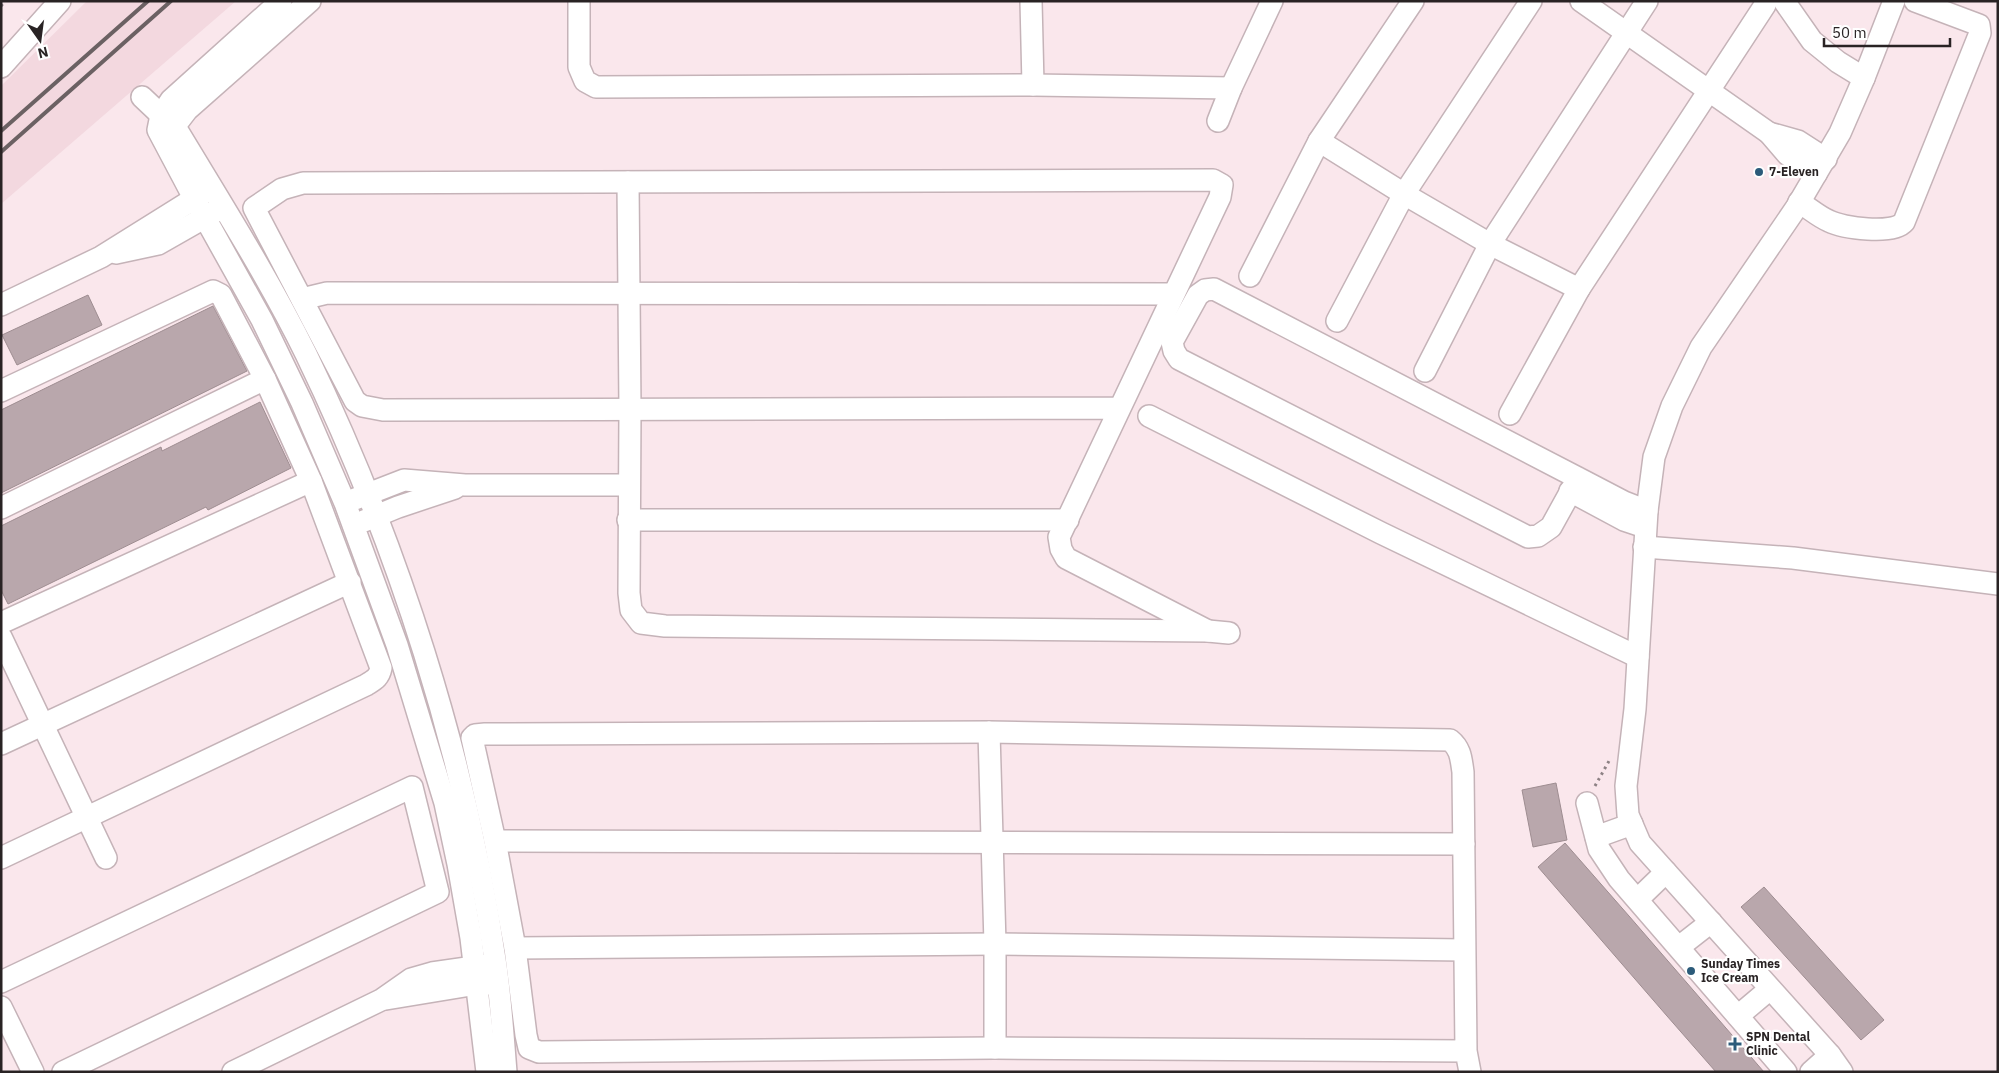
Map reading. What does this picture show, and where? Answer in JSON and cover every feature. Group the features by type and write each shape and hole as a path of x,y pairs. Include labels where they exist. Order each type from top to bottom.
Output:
{"street":[{"path":"1,67 60,1"},
{"path":"169,119 171,100 281,1"},
{"path":"310,1 187,110 169,119 158,130 203,193 223,207 286,315 369,494 423,649 477,852 497,974 506,1072"},
{"path":"579,1 579,67 585,81 596,87 1032,85 1231,88"},
{"path":"1031,1 1032,85"},
{"path":"1218,121 1231,88 1272,1"},
{"path":"1250,276 1319,141 1413,1"},
{"path":"1336,321 1404,194 1531,1"},
{"path":"1581,1 1769,133 1798,141 1821,166"},
{"path":"1425,371 1490,244 1647,1"},
{"path":"1811,1072 1836,1063 1640,843 1628,815 1626,786 1635,709 1645,528 1654,457 1680,389 1701,347 1799,202 1840,133 1894,1"},
{"path":"1799,202 1829,222 1866,229 1894,228 1901,226 1904,222 1980,33 1979,25 1915,1"},
{"path":"1510,414 1579,289 1711,91 1775,3 1812,41 1838,62 1864,78"},
{"path":"142,97 169,119"},
{"path":"1319,141 1404,194 1490,244 1579,289"},
{"path":"628,182 630,409 628,484 629,594 630,610 641,623 666,626 1218,632 1066,558 1061,549 1059,537 1220,197 1222,185 1213,180 303,183 282,189 254,208 355,401 362,406 383,410 630,409 1119,408"},
{"path":"203,193 204,217 262,320 302,403 345,503 397,645 444,803 458,864 476,976 487,1072"},
{"path":"1,305 101,257 203,193"},
{"path":"101,257 158,244 223,207"},
{"path":"1574,484 1551,527 1538,536 1528,536 1179,359 1174,351 1172,342 1198,295 1205,290 1214,289 1574,484 1624,502 1645,528 1793,558 1998,584"},
{"path":"1,390 213,291 221,295 265,379 311,481 381,668 380,674 375,680 1,858"},
{"path":"302,299 327,294 1173,294"},
{"path":"1,508 265,379"},
{"path":"1149,416 1390,538 1638,657"},
{"path":"345,503 404,480 465,485 628,484"},
{"path":"1,623 311,481"},
{"path":"353,526 465,485"},
{"path":"628,520 1068,520"},
{"path":"1,744 350,582"},
{"path":"1,636 88,816 106,858"},
{"path":"424,733 445,726"},
{"path":"989,732 995,944 995,1048"},
{"path":"1466,1051 995,1048 539,1052 529,1048 526,1035 515,948 495,841 472,741 475,735 485,734 989,732 1450,740 1457,745 1463,772 1466,1051 1470,1072"},
{"path":"1,982 412,786 438,892 63,1072"},
{"path":"1587,803 1600,849 1620,879 1786,1072"},
{"path":"1596,837 1632,824"},
{"path":"495,841 993,841 1464,844"},
{"path":"1638,900 1666,872"},
{"path":"1679,947 1711,922"},
{"path":"515,948 995,944 1464,950"},
{"path":"233,1072 381,1000 476,976 497,974"},
{"path":"1738,1016 1770,988"},
{"path":"1,1007 32,1072"},
{"path":"1452,1072 1466,1051"}],"path":[{"path":"1,6 5,1"}],"shaded area":[{"path":"87,1 236,1 1,204 1,86"}],"building":[{"path":"88,295 102,325 17,365 2,335"},
{"path":"213,306 247,371 1,493 1,410"},
{"path":"260,402 291,468 208,510 206,507 8,604 1,590 1,526 161,447 162,451"},
{"path":"1556,783 1567,840 1533,847 1522,790"},
{"path":"1565,843 1764,1072 1716,1072 1667,1016 1538,867"},
{"path":"1764,887 1884,1020 1861,1040 1741,907"}],"railway":[{"path":"1,131 148,1"},
{"path":"1,152 171,1"}],"place":[{"name":"7-Eleven","path":"1759,172"},
{"name":"Sunday Times Ice Cream","path":"1691,971"},
{"name":"SPN Dental Clinic","path":"1735,1044"}]}
